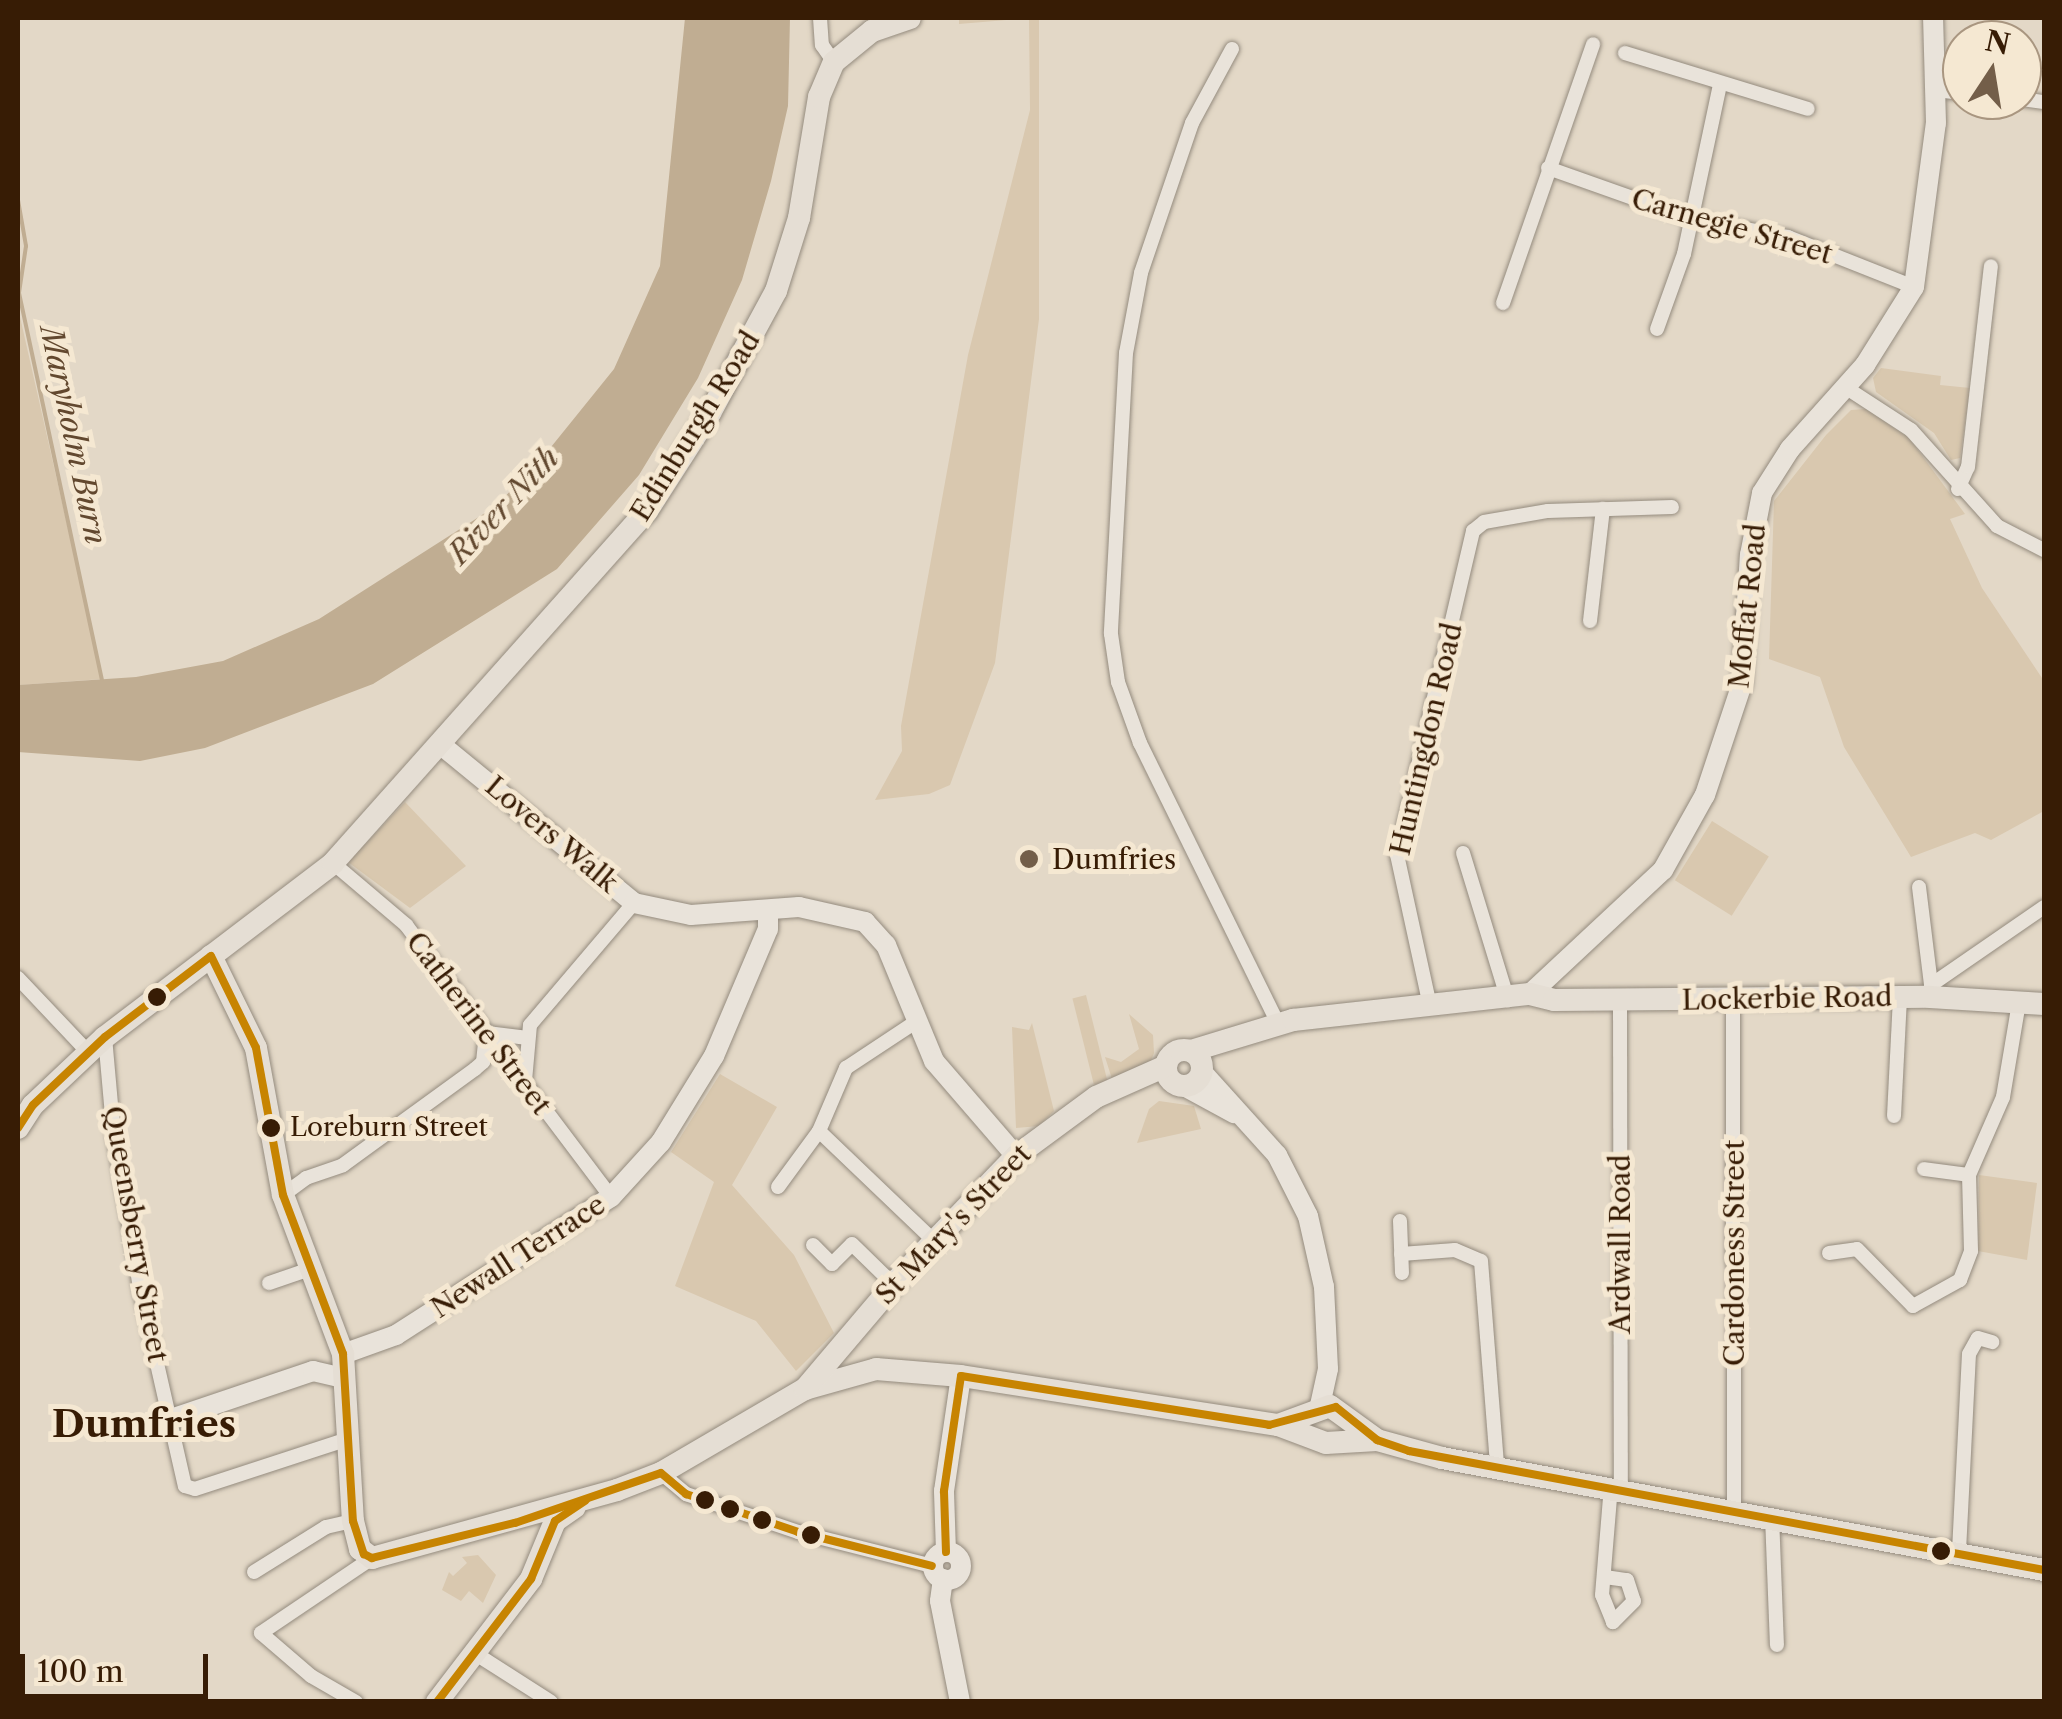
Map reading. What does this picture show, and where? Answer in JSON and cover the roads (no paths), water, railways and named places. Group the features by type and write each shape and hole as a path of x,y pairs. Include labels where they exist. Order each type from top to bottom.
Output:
{"main road":[{"name":"Edinburgh Road","path":"18,1128 33,1105 97,1045 333,863 647,511 710,414 789,254 818,96 834,62 872,31 910,18"},
{"path":"211,956 256,1048 284,1195 343,1366 353,1521 360,1549 372,1558 515,1523 662,1473 805,1389 876,1369 961,1376 1274,1425 1330,1420 1377,1440 2044,1569"},
{"name":"Lockerbie Road","path":"1519,997 1620,1001 1900,997 1930,991 2044,1004"},
{"name":"St Mary's Street","path":"805,1389 893,1284 1016,1156 1055,1121 1096,1097 1187,1071 1224,1043 1278,1023 1519,997"},
{"path":"855,1327 854,1349 876,1369"},
{"path":"437,1702 531,1578 555,1521 586,1500"},
{"path":"515,1523 540,1524 550,1536"}],"street":[{"path":"820,18 822,45 834,62"},
{"name":"Moffat Road","path":"1519,997 1637,897 1688,832 1736,712 1762,493 1781,460 1844,387 1914,287 1924,247 1936,90 1932,18"},
{"path":"1504,303 1593,44"},
{"path":"1232,49 1192,123 1141,274 1126,353 1110,634 1118,682 1140,743 1278,1023"},
{"path":"1625,54 1808,108"},
{"path":"1657,329 1692,219 1720,85"},
{"path":"1936,90 1942,91"},
{"name":"Carnegie Street","path":"1548,168 1692,219 1788,237 1914,287"},
{"path":"1958,489 1968,467 1991,266"},
{"path":"1844,387 1911,430 1958,489 1997,526 2044,550"},
{"path":"1590,622 1603,509 1672,507"},
{"name":"Huntingdon Road","path":"1430,1006 1397,855 1474,530 1516,516 1603,509"},
{"name":"Lovers Walk","path":"440,744 510,795 634,904 691,915 822,910 865,922 886,945 945,1076 1016,1156"},
{"path":"1463,852 1519,997"},
{"name":"Catherine Street","path":"333,863 395,912 611,1197"},
{"path":"1920,887 1930,991"},
{"path":"526,1087 526,1038 530,1025 634,904"},
{"path":"1930,991 2044,907"},
{"name":"Newall Terrace","path":"343,1366 611,1197 661,1142 714,1056 768,929 768,910"},
{"path":"18,978 97,1045"},
{"path":"1894,1116 1900,997"},
{"name":"Cardoness Street","path":"1733,998 1734,1509"},
{"name":"Ardwall Road","path":"1605,1577 1616,1486 1620,1001"},
{"path":"1829,1252 1857,1249 1913,1306 1946,1291 1968,1266 1969,1176 2003,1097 2020,1002"},
{"path":"778,1187 818,1131 853,1061 917,1021"},
{"path":"284,1195 306,1178 343,1166 475,1069 482,1062 486,1033 526,1038"},
{"name":"Queensberry Street","path":"97,1045 187,1487 348,1439"},
{"path":"1187,1071 1244,1119 1277,1155 1308,1216 1324,1288 1330,1420"},
{"path":"818,1131 936,1242"},
{"path":"1924,1169 1969,1176"},
{"path":"1400,1222 1402,1272"},
{"path":"813,1245 832,1264 852,1244 893,1284"},
{"path":"1401,1254 1455,1250 1481,1261 1497,1464"},
{"path":"269,1283 312,1268"},
{"path":"1959,1551 1970,1354 1978,1338 1992,1342"},
{"path":"171,1420 313,1371 343,1366"},
{"path":"960,1702 940,1602 940,1566 944,1491 961,1376"},
{"path":"662,1473 686,1494 798,1532 940,1566"},
{"path":"1772,1516 1777,1645"},
{"path":"254,1572 326,1527 353,1521"},
{"path":"356,1702 311,1676 261,1633 372,1558"},
{"path":"476,1654 551,1702"}],"water":[{"name":"River Nith","path":"685,18 790,18 788,106 771,181 742,280 698,378 639,475 557,569 373,684 205,748 140,761 18,752 18,685 136,677 223,661 319,619 496,506 547,452 614,369 660,266"}],"waterway":[{"name":"Maryholm Burn","path":"18,200 26,246 19,293 102,679"}],"place":[{"name":"Dumfries","path":"1029,859"},
{"name":"Loreburn Street","path":"271,1128"}],"district":[{"name":"Dumfries","path":"144,1424"}]}
